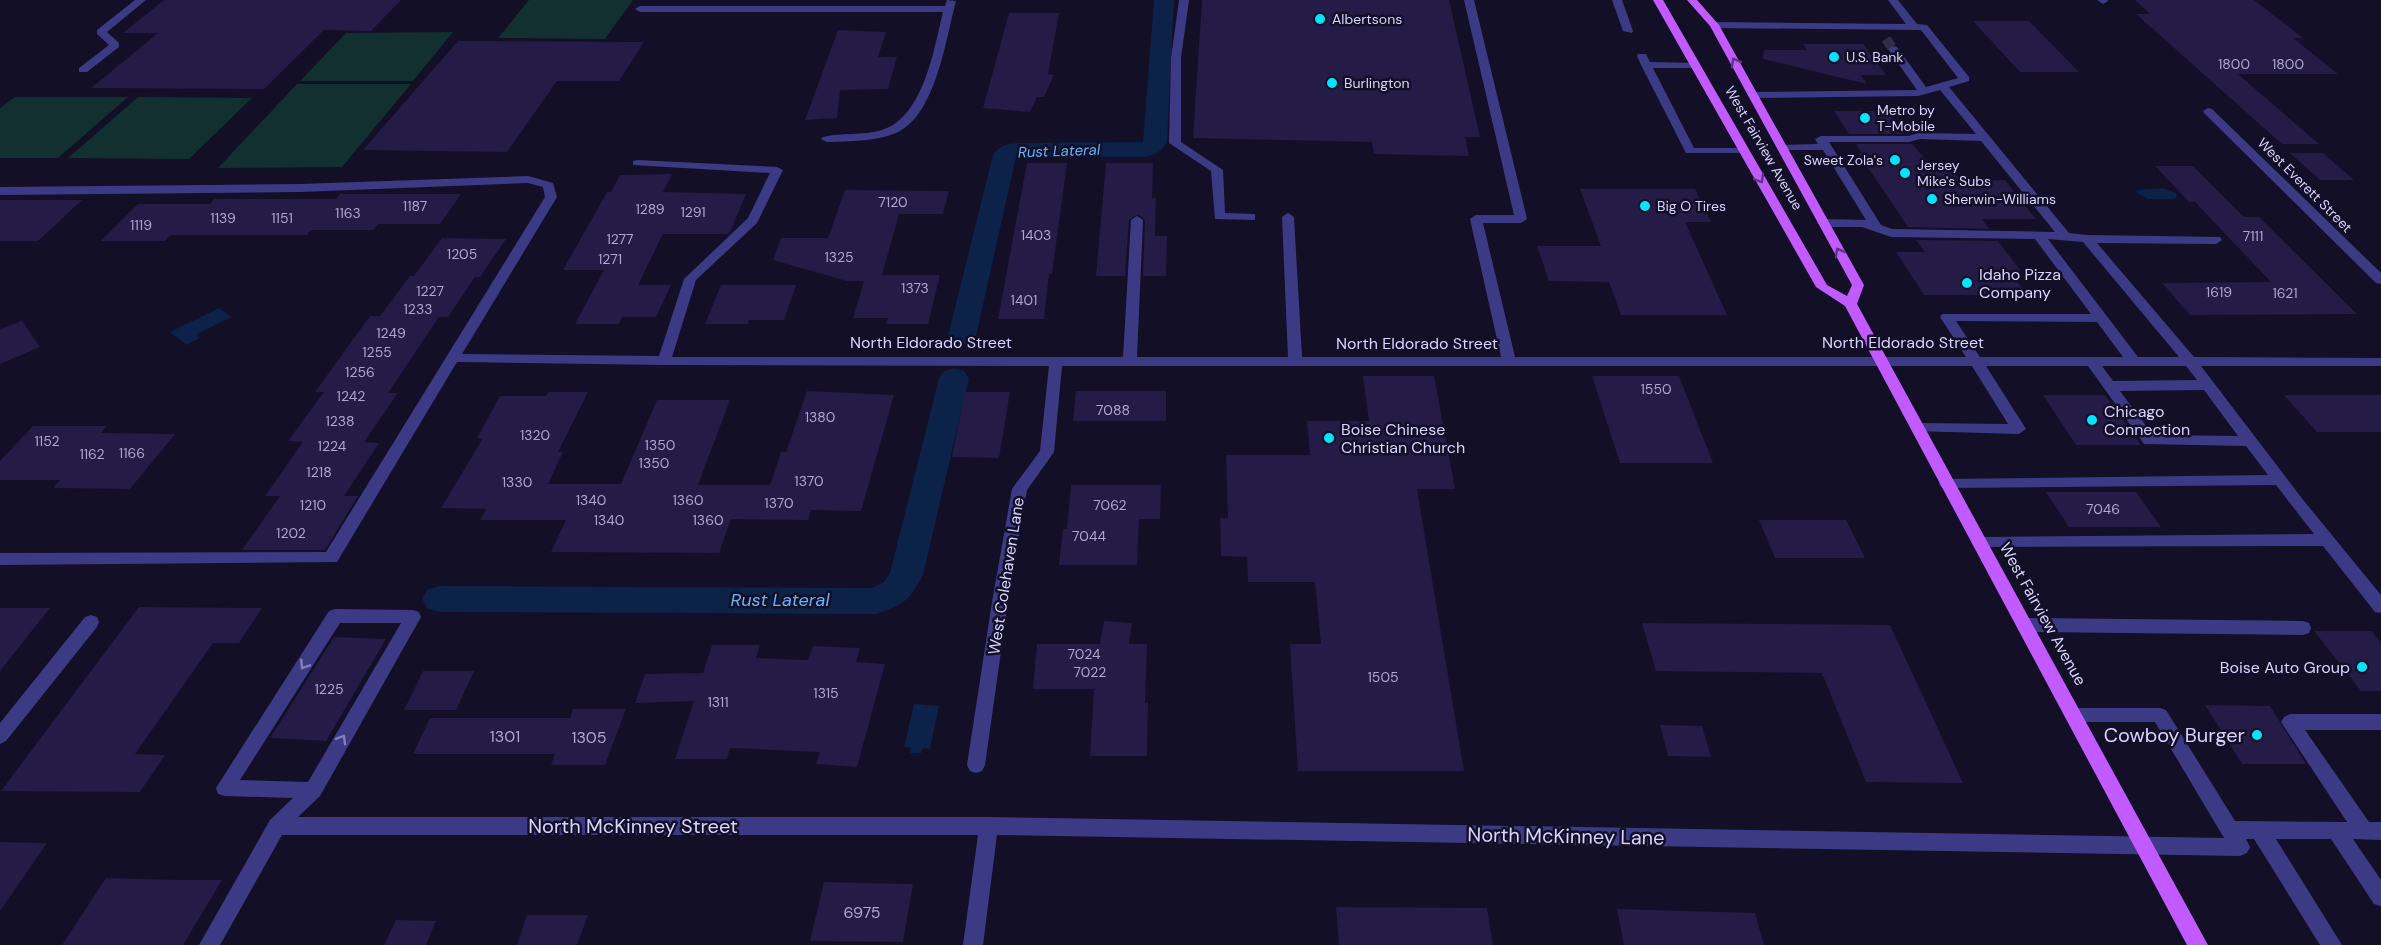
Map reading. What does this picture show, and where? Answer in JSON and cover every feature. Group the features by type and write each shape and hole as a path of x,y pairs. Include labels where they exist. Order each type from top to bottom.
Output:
{"main road":[{"name":"West Fairview Avenue","path":"1658,0 1822,287 1850,304 2198,945"},
{"name":"West Fairview Avenue","path":"1698,3 1714,25 1858,285 1850,304"}],"street":[{"path":"83,70 115,45 101,32 141,0"},
{"path":"1184,0 1176,58 1175,143 1217,170 1219,216 1251,217"},
{"path":"1469,0 1521,219 1476,219 1509,361"},
{"path":"1617,0 1628,31"},
{"path":"1893,0 1914,27"},
{"path":"640,9 950,4 926,87 915,114 896,129 827,139"},
{"path":"1714,25 1924,27 1965,79 1923,91 1752,95"},
{"path":"1877,26 1886,39"},
{"path":"1893,49 1923,91"},
{"path":"1693,64 1644,61 1690,151 1744,151"},
{"path":"1942,86 2065,236"},
{"name":"West Everett Street","path":"2208,111 2381,280"},
{"path":"1877,228 1821,139 1910,139 1919,136 1984,138"},
{"path":"1781,147 1826,147"},
{"path":"637,163 777,170 753,220 690,279 664,361"},
{"path":"0,191 300,188 528,179 549,185 551,197 331,558 0,559"},
{"path":"1288,217 1295,360"},
{"path":"1130,360 1137,220"},
{"path":"1823,223 1863,224 1891,233 2216,240"},
{"path":"2038,235 2134,362"},
{"path":"2087,239 2190,362 2381,607"},
{"path":"1918,428 2019,429 1947,317 2101,318"},
{"name":"North Eldorado Street","path":"453,358 664,361 2381,362"},
{"name":"West Colehaven Lane","path":"976,765 1000,602 1020,489 1047,452 1056,360"},
{"path":"2092,362 2149,440 2251,441"},
{"path":"2109,386 2208,385"},
{"path":"1947,484 2280,480"},
{"path":"1980,543 2327,540"},
{"path":"209,945 277,826 313,790 413,617 335,616 225,788 313,790"},
{"path":"0,736 91,622"},
{"path":"2024,625 2303,628"},
{"path":"2073,715 2160,715 2230,830 2373,831"},
{"path":"2373,831 2290,722 2381,722"},
{"name":"North McKinney Street","path":"277,826 989,826"},
{"path":"973,945 989,826"},
{"name":"North McKinney Lane","path":"989,826 2240,847 2230,830"},
{"path":"2260,831 2332,945"},
{"path":"2336,831 2381,897"}],"green space":[{"path":"529,0 633,0 605,39 498,38"},
{"path":"453,32 413,81 300,81 346,33"},
{"path":"297,84 411,84 342,167 218,168"},
{"path":"15,97 128,97 58,158 0,158 0,108"},
{"path":"138,97 252,98 189,159 68,158"}],"water":[{"path":"2163,188 2176,193 2177,197 2148,199 2136,192 2137,190"},
{"path":"219,308 232,317 197,334 200,338 187,345 170,332"},
{"path":"914,704 939,706 930,749 923,748 921,753 910,753 911,748 904,747"}],"building":[{"path":"164,0 401,0 371,31 324,30 264,89 91,88 158,33 123,33"},
{"name":"Burlington","path":"1202,0 1449,0 1480,137 1465,137 1469,156 1374,154 1372,142 1193,138"},
{"path":"2135,0 2254,0 2303,38 2293,38 2338,74 2238,74 2319,144 2282,144 2136,14 2150,14"},
{"path":"1009,13 1059,13 1048,74 1054,75 1044,97 1037,97 1030,112 983,108"},
{"path":"1973,21 2029,21 2079,72 2020,72"},
{"path":"838,30 886,32 878,57 897,57 888,89 840,90 837,118 805,120"},
{"path":"458,41 644,42 619,81 557,81 507,152 363,150"},
{"name":"U.S. Bank","path":"1803,44 1863,44 1886,75 1861,75 1867,84 1763,59 1764,50 1807,50"},
{"name":"Metro by T-Mobile","path":"1834,111 1887,111 1904,134 1849,134"},
{"path":"1856,144 1912,144 1932,166 1950,166 1960,181 2005,180 2036,219 1982,219 1989,229 1908,227 1858,153 1862,153"},
{"path":"2290,153 2323,153 2354,180 2320,180"},
{"path":"1027,163 1067,163 1044,319 998,319"},
{"path":"1106,163 1153,163 1152,198 1156,198 1155,236 1167,236 1166,276 1143,276 1145,220 1138,214 1129,220 1125,276 1096,276"},
{"path":"2155,166 2193,166 2244,217 2259,217 2357,314 2190,315 2162,283 2271,282 2195,202 2189,202"},
{"path":"672,174 663,192 746,194 730,232 727,234 663,234 638,285 671,285 656,317 622,317 619,324 575,324 604,270 563,270 607,192 611,192 620,175"},
{"path":"1580,189 1695,189 1711,222 1685,222 1727,315 1621,315 1609,282 1549,281 1537,246 1601,246"},
{"path":"845,190 949,191 943,214 899,214 882,275 940,275 928,324 886,324 888,318 853,318 864,281 847,281 773,260 781,238 828,238"},
{"path":"340,194 461,194 440,224 378,224 373,230 311,230 307,235 170,235 165,241 101,241 138,204 210,204 214,199 336,199"},
{"path":"0,200 82,200 38,241 0,241"},
{"path":"442,238 506,239 480,277 475,277 448,317 439,317 388,393 398,393 364,442 379,443 344,496 358,496 325,550 242,550 280,496 265,496 303,442 288,441 324,392 315,392 370,316 380,316"},
{"name":"Idaho Pizza Company","path":"1916,240 1998,241 2020,270 2009,270 2027,295 1924,295 1896,252 1925,252"},
{"path":"721,285 796,285 784,320 749,320 748,324 705,324"},
{"path":"22,321 40,347 0,364 0,329"},
{"path":"1363,376 1434,376 1455,489 1417,489 1464,771 1298,771 1290,644 1321,644 1315,582 1248,582 1247,557 1221,556 1220,518 1228,518 1226,455 1310,455 1307,421 1369,421"},
{"path":"1592,376 1679,376 1713,463 1620,463"},
{"path":"807,391 894,395 861,511 811,510 808,520 731,519 719,553 551,552 566,520 480,520 486,509 441,508 483,438 477,438 500,396 546,396 548,392 588,392 558,452 563,452 548,484 621,484 657,400 730,400 698,485 770,485 781,452 786,452"},
{"path":"1076,391 1166,391 1166,421 1073,421"},
{"path":"965,392 1010,392 999,458 952,457"},
{"name":"Chicago Connection","path":"2043,395 2105,395 2141,445 2076,445"},
{"path":"2284,395 2381,395 2381,432 2317,432"},
{"path":"33,426 107,426 101,433 175,434 130,489 53,488 60,480 0,480 0,461"},
{"path":"1071,485 1161,485 1160,519 1139,519 1137,565 1059,565 1063,529 1067,529"},
{"path":"2046,492 2136,492 2161,527 2069,527"},
{"path":"1759,520 1846,520 1865,558 1775,558"},
{"path":"139,607 262,608 239,643 213,643 135,754 165,755 140,792 1,791"},
{"path":"0,608 50,608 0,671"},
{"path":"1104,621 1132,623 1129,644 1147,644 1145,703 1148,703 1147,756 1090,756 1094,689 1033,689 1037,644 1100,644"},
{"path":"1642,623 1890,625 1963,783 1866,782 1822,673 1656,671"},
{"name":"Boise Auto Group","path":"2314,631 2372,631 2381,643 2381,691 2361,691"},
{"path":"334,637 386,639 326,741 270,738"},
{"path":"712,645 760,645 756,658 808,660 813,646 860,648 856,662 885,664 857,767 816,764 820,752 730,748 727,759 675,759 694,701 635,703 645,674 703,673"},
{"path":"423,671 474,671 456,710 404,710"},
{"name":"Cowboy Burger","path":"2205,705 2270,706 2306,764 2242,764"},
{"path":"573,709 626,709 605,765 551,765 555,754 413,754 430,718 570,718"},
{"path":"1660,725 1702,726 1711,757 1668,756"},
{"path":"0,842 47,843 0,911"},
{"path":"106,878 222,880 183,945 62,945"},
{"path":"824,882 913,884 903,942 810,941"},
{"path":"1336,907 1487,908 1493,945 1339,945"},
{"path":"1617,909 1755,913 1764,945 1624,945"},
{"path":"527,915 588,915 577,945 517,945"},
{"path":"396,920 436,921 426,945 384,945"}],"waterway":[{"name":"Rust Lateral","path":"962,336 1005,155 1009,151 1145,150 1152,147 1155,142 1164,0"},
{"name":"Rust Lateral","path":"439,599 876,601 896,591 906,575 954,378"}],"tunnel":[{"path":"1886,39 1893,49"}],"place":[{"name":"Albertsons","path":"1320,19"},
{"name":"U.S. Bank","path":"1834,57"},
{"name":"Burlington","path":"1332,83"},
{"name":"Metro by T-Mobile","path":"1865,118"},
{"name":"Sweet Zola's","path":"1895,160"},
{"name":"Jersey Mike's Subs","path":"1905,173"},
{"name":"Sherwin-Williams","path":"1932,199"},
{"name":"Big O Tires","path":"1645,206"},
{"name":"Idaho Pizza Company","path":"1967,283"},
{"name":"Chicago Connection","path":"2092,420"},
{"name":"Boise Chinese Christian Church","path":"1329,438"},
{"name":"Boise Auto Group","path":"2362,667"},
{"name":"Cowboy Burger","path":"2257,735"}]}
